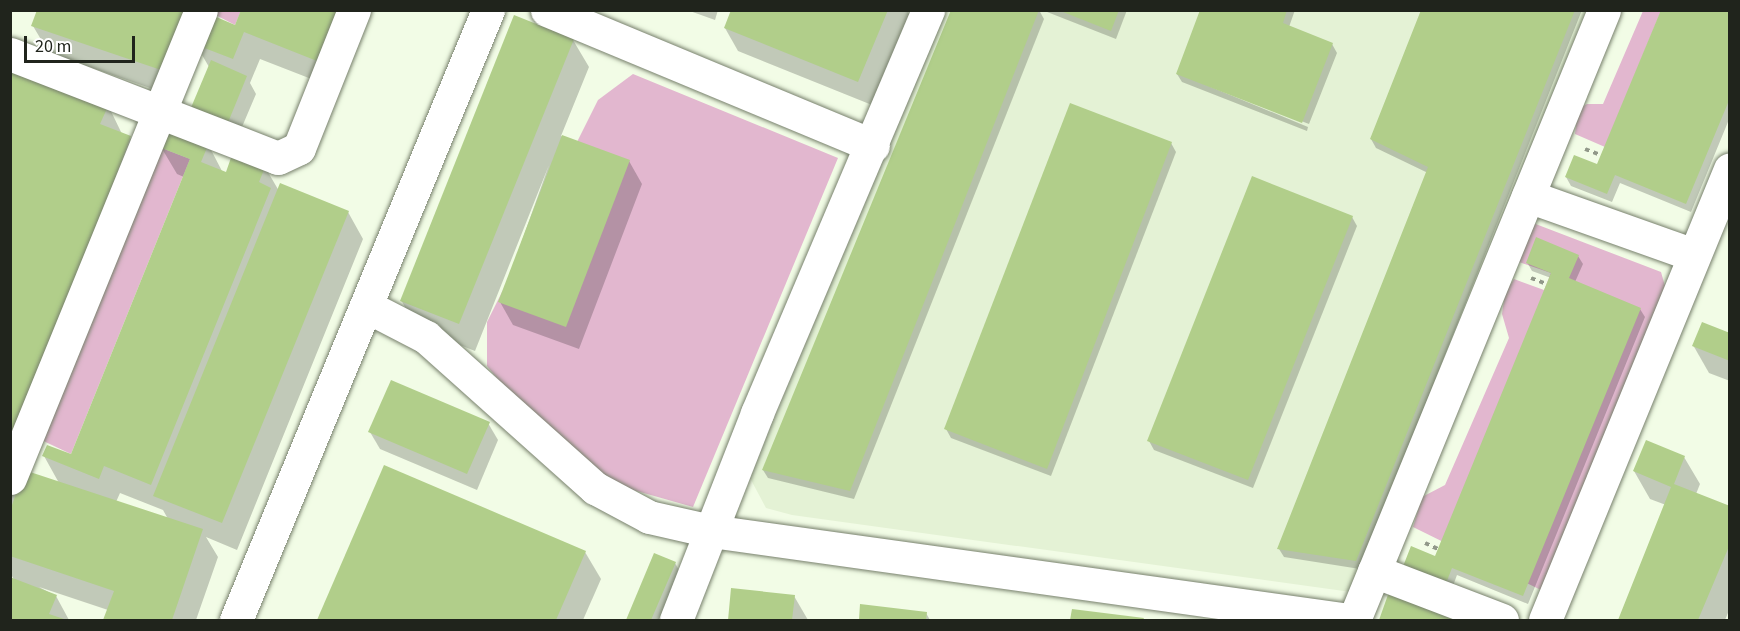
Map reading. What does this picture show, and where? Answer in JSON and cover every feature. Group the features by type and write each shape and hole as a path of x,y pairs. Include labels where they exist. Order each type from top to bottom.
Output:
{"lane":[{"path":"10,478 201,10"},
{"path":"10,54 159,114 278,158 300,148 354,10"},
{"path":"236,621 488,10"},
{"path":"547,10 873,146"},
{"path":"676,621 757,413 873,146 928,10"},
{"path":"1354,621 1604,10"},
{"path":"1545,621 1730,169"},
{"path":"1528,196 1694,255"},
{"path":"366,306 426,337 595,488 649,517 711,531 1348,621"},
{"path":"1374,571 1502,621"}],"shaded area":[{"path":"208,11 241,11 235,25"},
{"path":"942,11 1586,11 1351,592 792,515 766,508 750,478"},
{"path":"1643,11 1661,11 1605,147 1575,134 1578,109 1587,104 1603,104"},
{"path":"633,74 838,158 693,507 612,484 528,416 487,366 487,322 598,100"},
{"path":"159,147 190,159 71,454 37,438"},
{"path":"1533,223 1661,272 1665,286 1543,591 1413,527 1422,497 1445,485 1509,338 1502,314 1505,293 1514,279 1544,290 1551,273 1519,262"}],"building":[{"path":"37,10 187,10 164,71 31,26"},
{"path":"241,10 337,10 317,61 244,32 233,59 194,44 207,13 235,25"},
{"path":"731,10 888,10 858,82 724,28"},
{"path":"951,10 1039,10 850,491 762,470"},
{"path":"1058,10 1119,10 1111,31"},
{"path":"1200,10 1287,10 1283,23 1333,43 1302,123 1176,74"},
{"path":"1421,10 1575,10 1356,561 1277,549 1428,167 1370,139"},
{"path":"1661,10 1730,10 1730,98 1686,204 1615,175 1607,194 1565,177 1574,155 1597,164"},
{"path":"514,15 574,39 459,324 400,301"},
{"path":"211,60 247,76 227,125 190,110"},
{"path":"10,72 109,104 100,124 131,136 11,458"},
{"path":"1070,103 1172,142 1047,469 944,429"},
{"path":"167,126 209,143 201,162 226,172 233,152 266,165 259,182 271,188 151,485 104,466 99,479 42,456 47,445 71,454 190,159 159,147"},
{"path":"562,135 630,160 566,327 498,302"},
{"path":"1252,176 1353,216 1248,480 1147,441"},
{"path":"280,183 349,211 222,523 153,496"},
{"path":"1536,237 1579,255 1569,278 1641,308 1523,596 1452,568 1445,586 1402,569 1411,546 1435,556 1551,273 1526,263"},
{"path":"1702,322 1730,333 1730,361 1692,346"},
{"path":"391,380 490,422 467,474 368,432"},
{"path":"1646,440 1685,456 1674,484 1730,506 1730,544 1698,620 1618,620 1671,487 1633,471"},
{"path":"384,465 586,551 556,620 317,620"},
{"path":"24,470 203,529 172,620 103,620 114,591 10,556 10,511"},
{"path":"654,553 676,562 651,620 626,620"},
{"path":"10,577 57,595 49,614 67,620 10,620"},
{"path":"731,588 795,595 792,620 728,620"},
{"path":"1390,589 1479,620 1379,620"},
{"path":"860,604 927,612 926,620 859,620"},
{"path":"1072,609 1144,618 1143,620 1070,620"}]}
